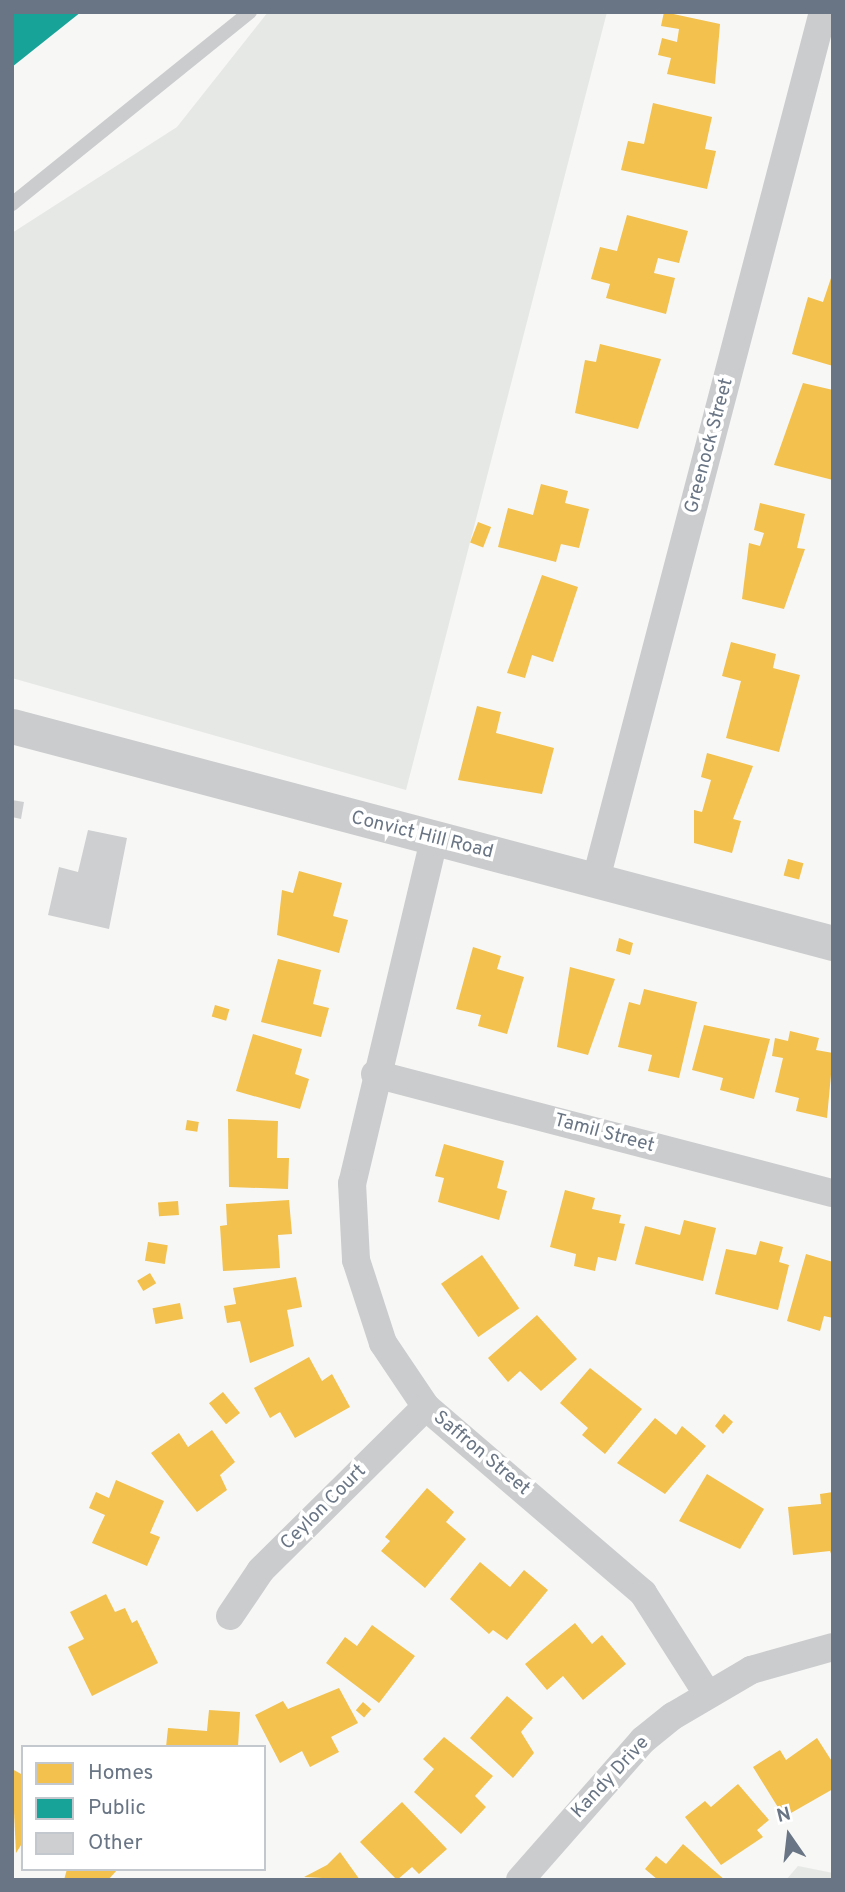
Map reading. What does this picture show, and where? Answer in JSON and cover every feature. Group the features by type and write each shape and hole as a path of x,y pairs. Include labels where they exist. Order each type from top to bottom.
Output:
{"street":[{"name":"Greenock Street","path":"596,879 823,12"},
{"name":"Convict Hill Road","path":"12,726 434,840 596,879 833,943"},
{"name":"Saffron Street","path":"434,840 375,1074 352,1183 356,1260 383,1343 426,1407 643,1593 706,1692"},
{"name":"Tamil Street","path":"375,1074 833,1193"},
{"name":"Ceylon Court","path":"230,1615 261,1570 426,1407"},
{"name":"Kandy Drive","path":"520,1880 643,1740 706,1692 751,1670 833,1647"}],"lane":[{"path":"12,204 250,12"}],"shaded area":[{"path":"268,12 607,12 406,790 12,678 12,233 177,127"},
{"path":"798,1866 833,1873 833,1880 786,1880"}],"building: Homes":[{"path":"664,12 720,24 715,84 667,74 671,58 658,55 662,38 677,42 679,29 661,26"},
{"path":"653,103 712,117 705,149 716,151 707,189 621,170 628,141 644,144"},
{"path":"627,215 688,231 679,263 658,258 654,273 675,278 666,314 606,298 610,284 591,279 600,247 617,251"},
{"path":"833,272 833,366 792,354 808,297 823,302"},
{"path":"600,344 661,359 638,429 575,413 585,360 596,362"},
{"path":"803,383 833,390 833,480 774,465"},
{"path":"541,484 568,491 565,503 589,509 579,548 561,544 556,562 498,547 508,508 533,515"},
{"path":"760,503 805,514 797,548 805,549 784,609 742,599 749,543 760,546 764,533 754,530"},
{"path":"478,522 491,527 483,548 470,543"},
{"path":"542,575 578,587 553,662 532,655 525,678 507,673"},
{"path":"731,642 776,654 773,668 800,675 779,752 726,738 741,681 722,676"},
{"path":"477,706 501,712 496,733 554,748 542,794 458,780"},
{"path":"707,753 753,766 733,819 741,821 732,853 694,843 694,810 702,812 711,780 701,777"},
{"path":"788,859 803,863 799,880 784,875"},
{"path":"299,871 342,883 333,916 348,920 339,953 277,935 282,890 293,893"},
{"path":"619,938 633,943 630,955 616,951"},
{"path":"473,947 501,956 497,969 524,977 507,1034 478,1026 481,1015 456,1009"},
{"path":"278,959 321,970 313,1004 329,1008 321,1037 261,1022"},
{"path":"570,967 615,979 588,1055 557,1047"},
{"path":"644,989 697,1002 679,1078 648,1071 652,1055 618,1047 629,1002 640,1005"},
{"path":"215,1005 229,1009 226,1021 212,1017"},
{"path":"704,1025 770,1039 754,1099 720,1090 723,1078 692,1070"},
{"path":"790,1031 819,1038 816,1050 833,1053 827,1118 796,1111 799,1098 775,1092 783,1058 772,1056 775,1038 788,1041"},
{"path":"253,1034 302,1049 295,1074 309,1079 300,1109 236,1091"},
{"path":"228,1119 278,1121 277,1158 289,1158 288,1189 229,1187"},
{"path":"187,1120 199,1122 197,1132 185,1130"},
{"path":"444,1144 504,1161 497,1188 507,1191 499,1220 438,1202 444,1178 435,1176"},
{"path":"565,1190 595,1198 592,1209 621,1215 619,1223 625,1224 616,1261 598,1257 595,1271 574,1266 576,1254 550,1247"},
{"path":"289,1200 292,1234 278,1235 280,1268 223,1271 220,1226 227,1225 226,1204"},
{"path":"178,1201 179,1215 159,1216 158,1202"},
{"path":"684,1220 716,1228 703,1281 635,1264 645,1226 680,1235"},
{"path":"760,1241 783,1247 779,1262 789,1265 778,1310 715,1294 726,1249 756,1255"},
{"path":"148,1242 168,1245 165,1264 145,1261"},
{"path":"806,1254 833,1262 833,1318 824,1316 820,1331 787,1321"},
{"path":"482,1255 519,1308 478,1337 441,1284"},
{"path":"150,1273 156,1283 143,1291 137,1281"},
{"path":"296,1277 302,1307 287,1310 294,1346 250,1363 240,1321 227,1323 224,1306 236,1304 233,1288"},
{"path":"180,1303 183,1319 156,1324 153,1308"},
{"path":"537,1315 577,1359 541,1391 520,1371 508,1382 488,1358"},
{"path":"309,1357 322,1381 332,1374 350,1407 295,1438 280,1412 270,1418 254,1388"},
{"path":"590,1368 642,1409 605,1454 582,1435 588,1428 560,1403"},
{"path":"223,1392 240,1413 226,1424 209,1403"},
{"path":"724,1414 733,1422 723,1434 715,1426"},
{"path":"655,1418 676,1435 682,1426 706,1446 665,1494 617,1463"},
{"path":"212,1430 235,1462 220,1475 227,1490 197,1512 151,1453 179,1433 188,1447"},
{"path":"707,1474 764,1509 740,1549 679,1521"},
{"path":"116,1480 164,1501 150,1533 160,1537 147,1566 92,1543 105,1515 89,1508 96,1492 109,1498"},
{"path":"427,1488 454,1512 446,1522 466,1539 425,1588 381,1551 390,1541 385,1537"},
{"path":"833,1492 833,1559 830,1551 793,1555 788,1507 821,1504 820,1494"},
{"path":"480,1562 510,1587 524,1570 548,1590 507,1640 493,1630 489,1634 450,1599"},
{"path":"106,1594 115,1612 125,1608 132,1623 137,1620 158,1663 92,1696 68,1647 84,1639 70,1612"},
{"path":"575,1623 592,1644 602,1635 626,1664 583,1700 563,1676 547,1690 525,1664"},
{"path":"372,1625 415,1656 379,1703 326,1663 345,1637 357,1646"},
{"path":"339,1688 358,1723 331,1737 339,1752 310,1767 302,1751 280,1763 255,1715 283,1701 288,1709"},
{"path":"507,1696 533,1718 521,1732 534,1753 513,1778 470,1738"},
{"path":"363,1702 371,1709 364,1718 356,1710"},
{"path":"209,1710 240,1712 238,1745 166,1745 168,1728 207,1731"},
{"path":"444,1737 493,1776 475,1796 486,1807 461,1834 414,1792 434,1769 423,1759"},
{"path":"817,1738 833,1763 833,1789 784,1817 753,1767 780,1750 786,1760"},
{"path":"12,1769 21,1774 21,1845 16,1853"},
{"path":"738,1784 769,1820 757,1830 763,1837 721,1865 685,1817 705,1801 711,1807"},
{"path":"402,1802 447,1849 419,1874 412,1867 397,1880 360,1842"},
{"path":"683,1844 725,1880 658,1880 645,1869 656,1856 666,1864"},
{"path":"340,1852 360,1880 304,1877 327,1865"},
{"path":"66,1871 116,1871 108,1880 64,1880"}],"building: Public":[{"path":"12,12 81,12 12,67"}],"building: Other":[{"path":"12,800 24,802 21,819 12,817"},
{"path":"88,830 127,838 109,929 48,915 59,867 78,872"}]}
